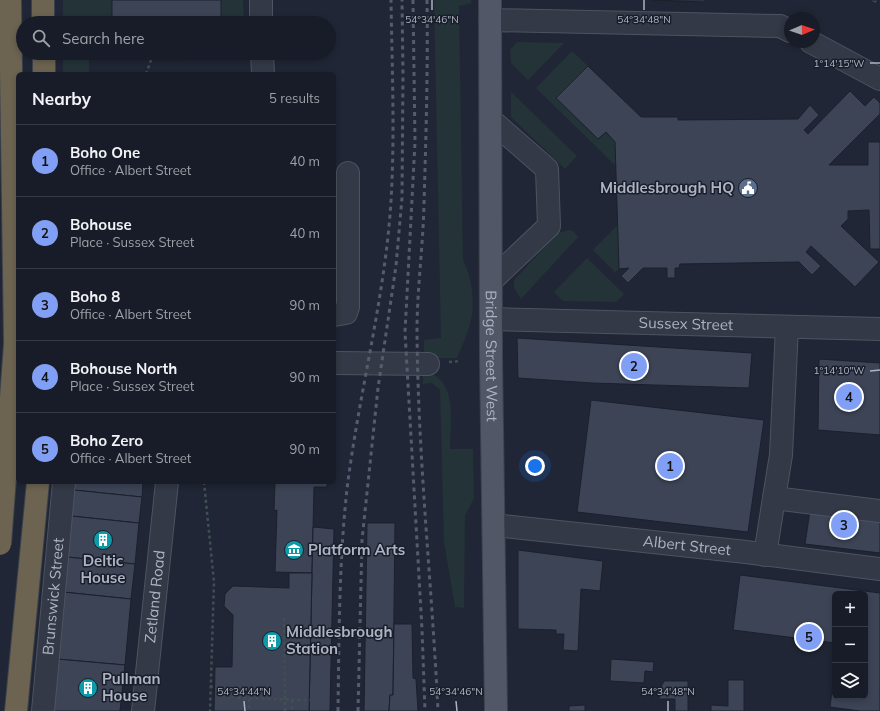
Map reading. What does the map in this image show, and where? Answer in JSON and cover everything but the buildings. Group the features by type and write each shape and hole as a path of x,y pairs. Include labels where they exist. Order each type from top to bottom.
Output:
{"highway":[{"path":"0,544 15,344 10,0"},
{"path":"42,0 43,16"},
{"path":"44,60 44,72"},
{"path":"16,711 38,484"}],"main road":[{"name":"Bridge Street West","path":"490,10 496,711"}],"street":[{"path":"261,0 262,16"},
{"path":"490,10 706,25 780,26 784,28"},
{"path":"820,47 880,80"},
{"path":"262,60 263,72"},
{"path":"491,120 547,169 549,226 492,280"},
{"path":"336,315 346,313 348,307 348,173"},
{"name":"Sussex Street","path":"492,319 880,329"},
{"path":"765,554 781,455 787,327"},
{"path":"0,338 16,339"},
{"path":"336,363 428,364"},
{"name":"Brunswick Street","path":"43,711 64,484"},
{"name":"Zetland Road","path":"143,711 168,484"},
{"path":"774,498 880,511"},
{"name":"Albert Street","path":"494,525 765,554 880,569"}],"path":[{"path":"147,72 151,60"},
{"path":"455,362 460,361"},
{"path":"204,484 214,582 210,711"},
{"path":"284,618 285,711"},
{"path":"210,686 238,698 310,700"},
{"path":"249,699 249,711"},
{"path":"292,700 292,711"}],"shaded area":[{"path":"63,0 112,0 112,16 63,16"},
{"path":"221,0 243,0 244,16 221,16"},
{"path":"434,0 471,0 471,3 459,6 463,260 471,282 473,305 470,325 457,358 424,358 424,340 441,338"},
{"path":"517,42 564,43 528,80 511,63 510,50"},
{"path":"572,51 588,66 556,98 598,139 606,132 615,142 616,166 536,88"},
{"path":"63,60 89,60 89,72 63,72"},
{"path":"511,92 577,156 565,169 511,117"},
{"path":"618,225 619,269 615,272 593,250"},
{"path":"569,230 573,231 578,237 521,299 514,288 514,280 558,233"},
{"path":"587,258 624,294 616,302 563,301 554,292"},
{"path":"423,371 434,375 442,382 447,391 451,414 450,449 473,449 474,498 465,516 464,608 455,607 444,542 440,390 432,383 423,384"}],"railway":[{"path":"338,711 339,628 344,516 352,453 378,309 388,237 391,201 393,126 391,0"},
{"path":"358,711 362,540 378,388 396,266 402,198 402,0"},
{"path":"413,0 415,142 405,332 422,629 425,711"},
{"path":"427,0 424,204 417,332 420,427 438,711"}],"place":[{"name":"Middlesbrough HQ","path":"748,188"},
{"name":"Bohouse","path":"634,366"},
{"name":"Bohouse North","path":"849,397"},
{"name":"Boho One","path":"670,466"},
{"name":"Boho 8","path":"844,525"},
{"name":"Deltic House","path":"103,540"},
{"name":"Platform Arts","path":"294,550"},
{"name":"Boho Zero","path":"809,637"},
{"name":"Middlesbrough Station","path":"272,641"},
{"name":"Pullman House","path":"88,688"}]}
